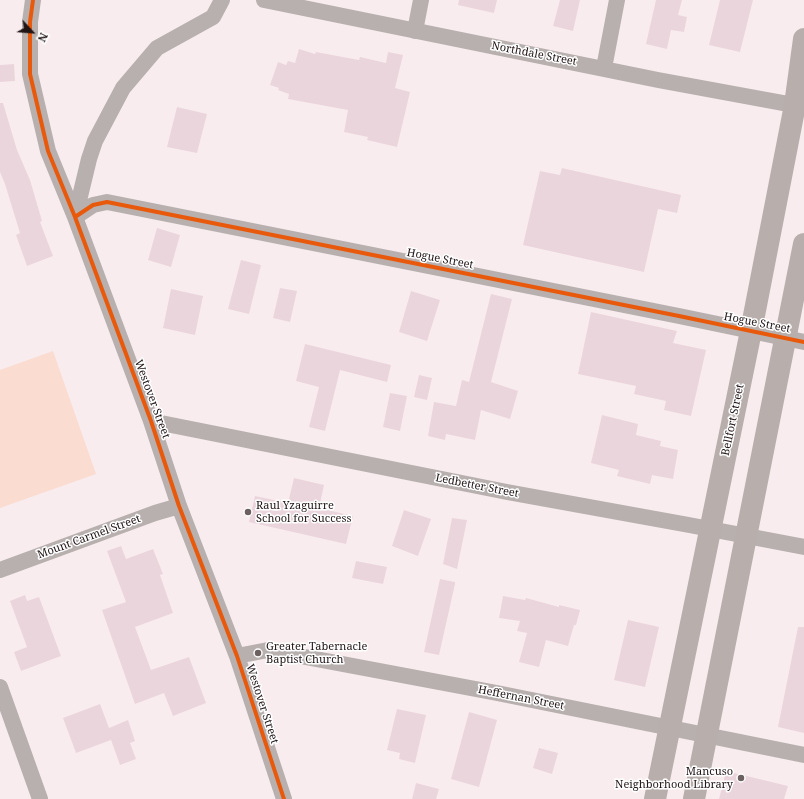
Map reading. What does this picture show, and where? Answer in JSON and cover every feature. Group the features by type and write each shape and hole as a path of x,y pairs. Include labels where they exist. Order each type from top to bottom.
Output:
{"main road":[{"name":"Bellfort Street","path":"655,799 799,106 804,39"},
{"path":"694,799 747,536 794,340 804,244"}],"street":[{"name":"Westover Street","path":"33,0 30,22 30,74 48,151 75,217 151,421 179,506 237,656 284,799"},
{"path":"75,217 89,159 95,141 123,88 157,48 213,17 222,0"},
{"name":"Northdale Street","path":"264,0 658,80 799,106"},
{"path":"415,31 421,0"},
{"path":"604,68 617,0"},
{"name":"Hogue Street","path":"75,217 93,205 107,202 794,340"},
{"name":"Ledbetter Street","path":"151,421 507,492 804,547"},
{"name":"Mount Carmel Street","path":"0,570 155,512 179,506"},
{"name":"Heffernan Street","path":"237,656 268,650 497,693 804,755"},
{"path":"0,687 40,799"}],"shaded area":[{"path":"53,351 96,474 0,508 0,370"}],"building":[{"path":"459,0 497,0 494,13 458,5"},
{"path":"560,0 580,0 573,31 553,26"},
{"path":"656,0 682,0 678,15 687,17 684,32 671,30 667,49 646,44"},
{"path":"720,0 753,0 740,52 709,45"},
{"path":"299,49 315,54 316,52 359,60 360,57 386,63 388,52 403,55 395,88 410,92 397,147 367,140 368,137 344,132 348,110 288,99 289,94 270,85 278,62 286,65 288,61 295,63"},
{"path":"14,64 15,81 0,82 0,65"},
{"path":"0,103 3,103 17,150 30,180 42,221 40,222 53,256 27,266 16,235 20,233 0,172"},
{"path":"177,107 207,114 197,153 167,147"},
{"path":"562,168 681,195 677,213 658,209 644,272 523,245 540,171 560,175"},
{"path":"157,228 180,235 171,267 148,260"},
{"path":"241,260 261,265 249,314 228,309"},
{"path":"280,288 297,291 290,322 273,318"},
{"path":"171,289 203,296 195,335 163,328"},
{"path":"411,291 440,300 427,341 399,332"},
{"path":"491,294 512,299 491,382 518,391 510,419 481,410 475,440 446,434 445,440 428,436 434,402 456,406 462,380 469,382"},
{"path":"591,312 677,331 673,343 706,350 691,416 664,410 666,401 634,394 636,386 578,374"},
{"path":"305,344 391,365 387,382 340,370 325,431 309,427 319,387 296,381"},
{"path":"419,375 432,378 427,400 414,397"},
{"path":"390,393 407,396 400,431 383,427"},
{"path":"602,415 638,424 636,435 661,441 660,446 678,450 673,479 652,475 650,484 617,476 619,470 591,463"},
{"path":"294,478 324,485 319,508 353,516 346,544 249,522 255,496 288,503"},
{"path":"404,510 431,519 418,556 392,546"},
{"path":"452,518 467,520 457,569 443,564"},
{"path":"121,546 126,559 153,549 163,574 160,575 173,613 135,627 151,670 189,657 206,703 173,716 164,693 135,704 102,610 126,602 107,551"},
{"path":"356,561 387,567 383,584 352,578"},
{"path":"440,579 455,582 455,584 439,655 424,652"},
{"path":"25,595 27,601 39,597 61,656 21,671 14,652 27,647 10,601"},
{"path":"503,596 525,600 526,598 559,607 559,605 580,610 568,646 546,640 539,667 519,662 527,633 517,631 520,621 499,618"},
{"path":"628,620 659,627 645,687 614,680"},
{"path":"798,627 804,627 804,733 778,727"},
{"path":"100,704 109,728 128,720 135,741 130,743 136,759 120,765 111,740 76,753 63,718"},
{"path":"397,709 426,715 415,763 399,759 400,753 387,750"},
{"path":"469,712 497,720 479,787 451,779"},
{"path":"539,748 558,753 552,774 533,768"},
{"name":"Mancuso Neighborhood Library","path":"726,771 788,786 784,799 719,799"},
{"path":"416,783 439,789 436,799 412,799"}],"cycle path":[{"path":"33,0 30,22 30,74 48,151 75,217 151,421 179,506 237,656 284,799"},
{"path":"75,217 93,205 107,202 804,342"}],"place":[{"name":"Raul Yzaguirre School for Success","path":"248,512"},
{"name":"Greater Tabernacle Baptist Church","path":"258,653"},
{"name":"Mancuso Neighborhood Library","path":"741,778"}]}
